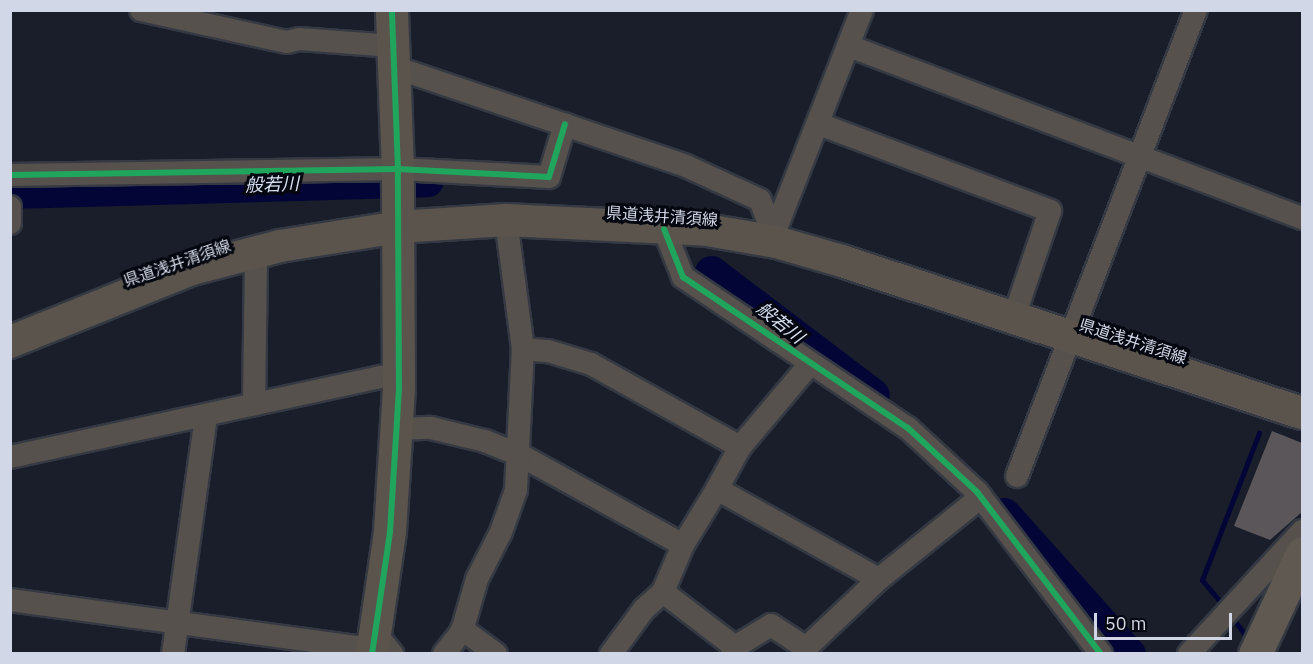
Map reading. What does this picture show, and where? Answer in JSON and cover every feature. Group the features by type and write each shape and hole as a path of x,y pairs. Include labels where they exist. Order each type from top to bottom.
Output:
{"highway":[{"path":"1255,654 1302,553"},
{"path":"1277,654 1302,600"}],"main road":[{"path":"378,648 390,532 399,373 398,170 392,10"},
{"name":"県道浅井清須線","path":"10,342 192,269 398,215 707,230 775,239 1302,413"}],"street":[{"path":"141,10 287,42 299,39 394,56 565,124 686,166 760,200 775,239"},
{"path":"775,239 862,10"},
{"path":"1017,476 1196,10"},
{"path":"849,46 1302,218"},
{"path":"10,175 398,170 549,177 565,124"},
{"path":"819,124 1050,211 1014,317"},
{"path":"10,207 10,223"},
{"path":"444,654 462,629 477,579 501,532 516,489 520,455 523,349 506,220"},
{"path":"664,229 683,277 908,428 981,497 1101,654"},
{"path":"255,405 256,252"},
{"path":"523,349 548,351 591,364 740,447"},
{"path":"611,654 644,609 663,592 683,545 740,447 810,364"},
{"path":"10,457 399,373"},
{"path":"173,654 206,415"},
{"path":"396,429 432,428 485,441 520,455 683,545"},
{"path":"717,489 879,579"},
{"path":"663,592 733,650 771,625 806,648 879,579 981,497"},
{"path":"1189,654 1302,531"},
{"path":"10,600 378,648"},
{"path":"462,629 496,654"}],"building":[{"path":"1272,431 1302,443 1302,512 1270,540 1234,526"}],"waterway":[{"name":"般若川","path":"10,192 427,180"},
{"name":"般若川","path":"711,272 873,395"},
{"path":"1223,605 1202,580 1259,433"},
{"name":"般若川","path":"1004,514 1129,654"},
{"path":"1231,616 1246,636"}],"cycle path":[{"path":"372,654 390,532 399,389 398,169 392,10"},
{"path":"10,175 398,169 549,177 565,124"},
{"path":"664,229 683,277 908,428 977,492 1101,654"}]}
